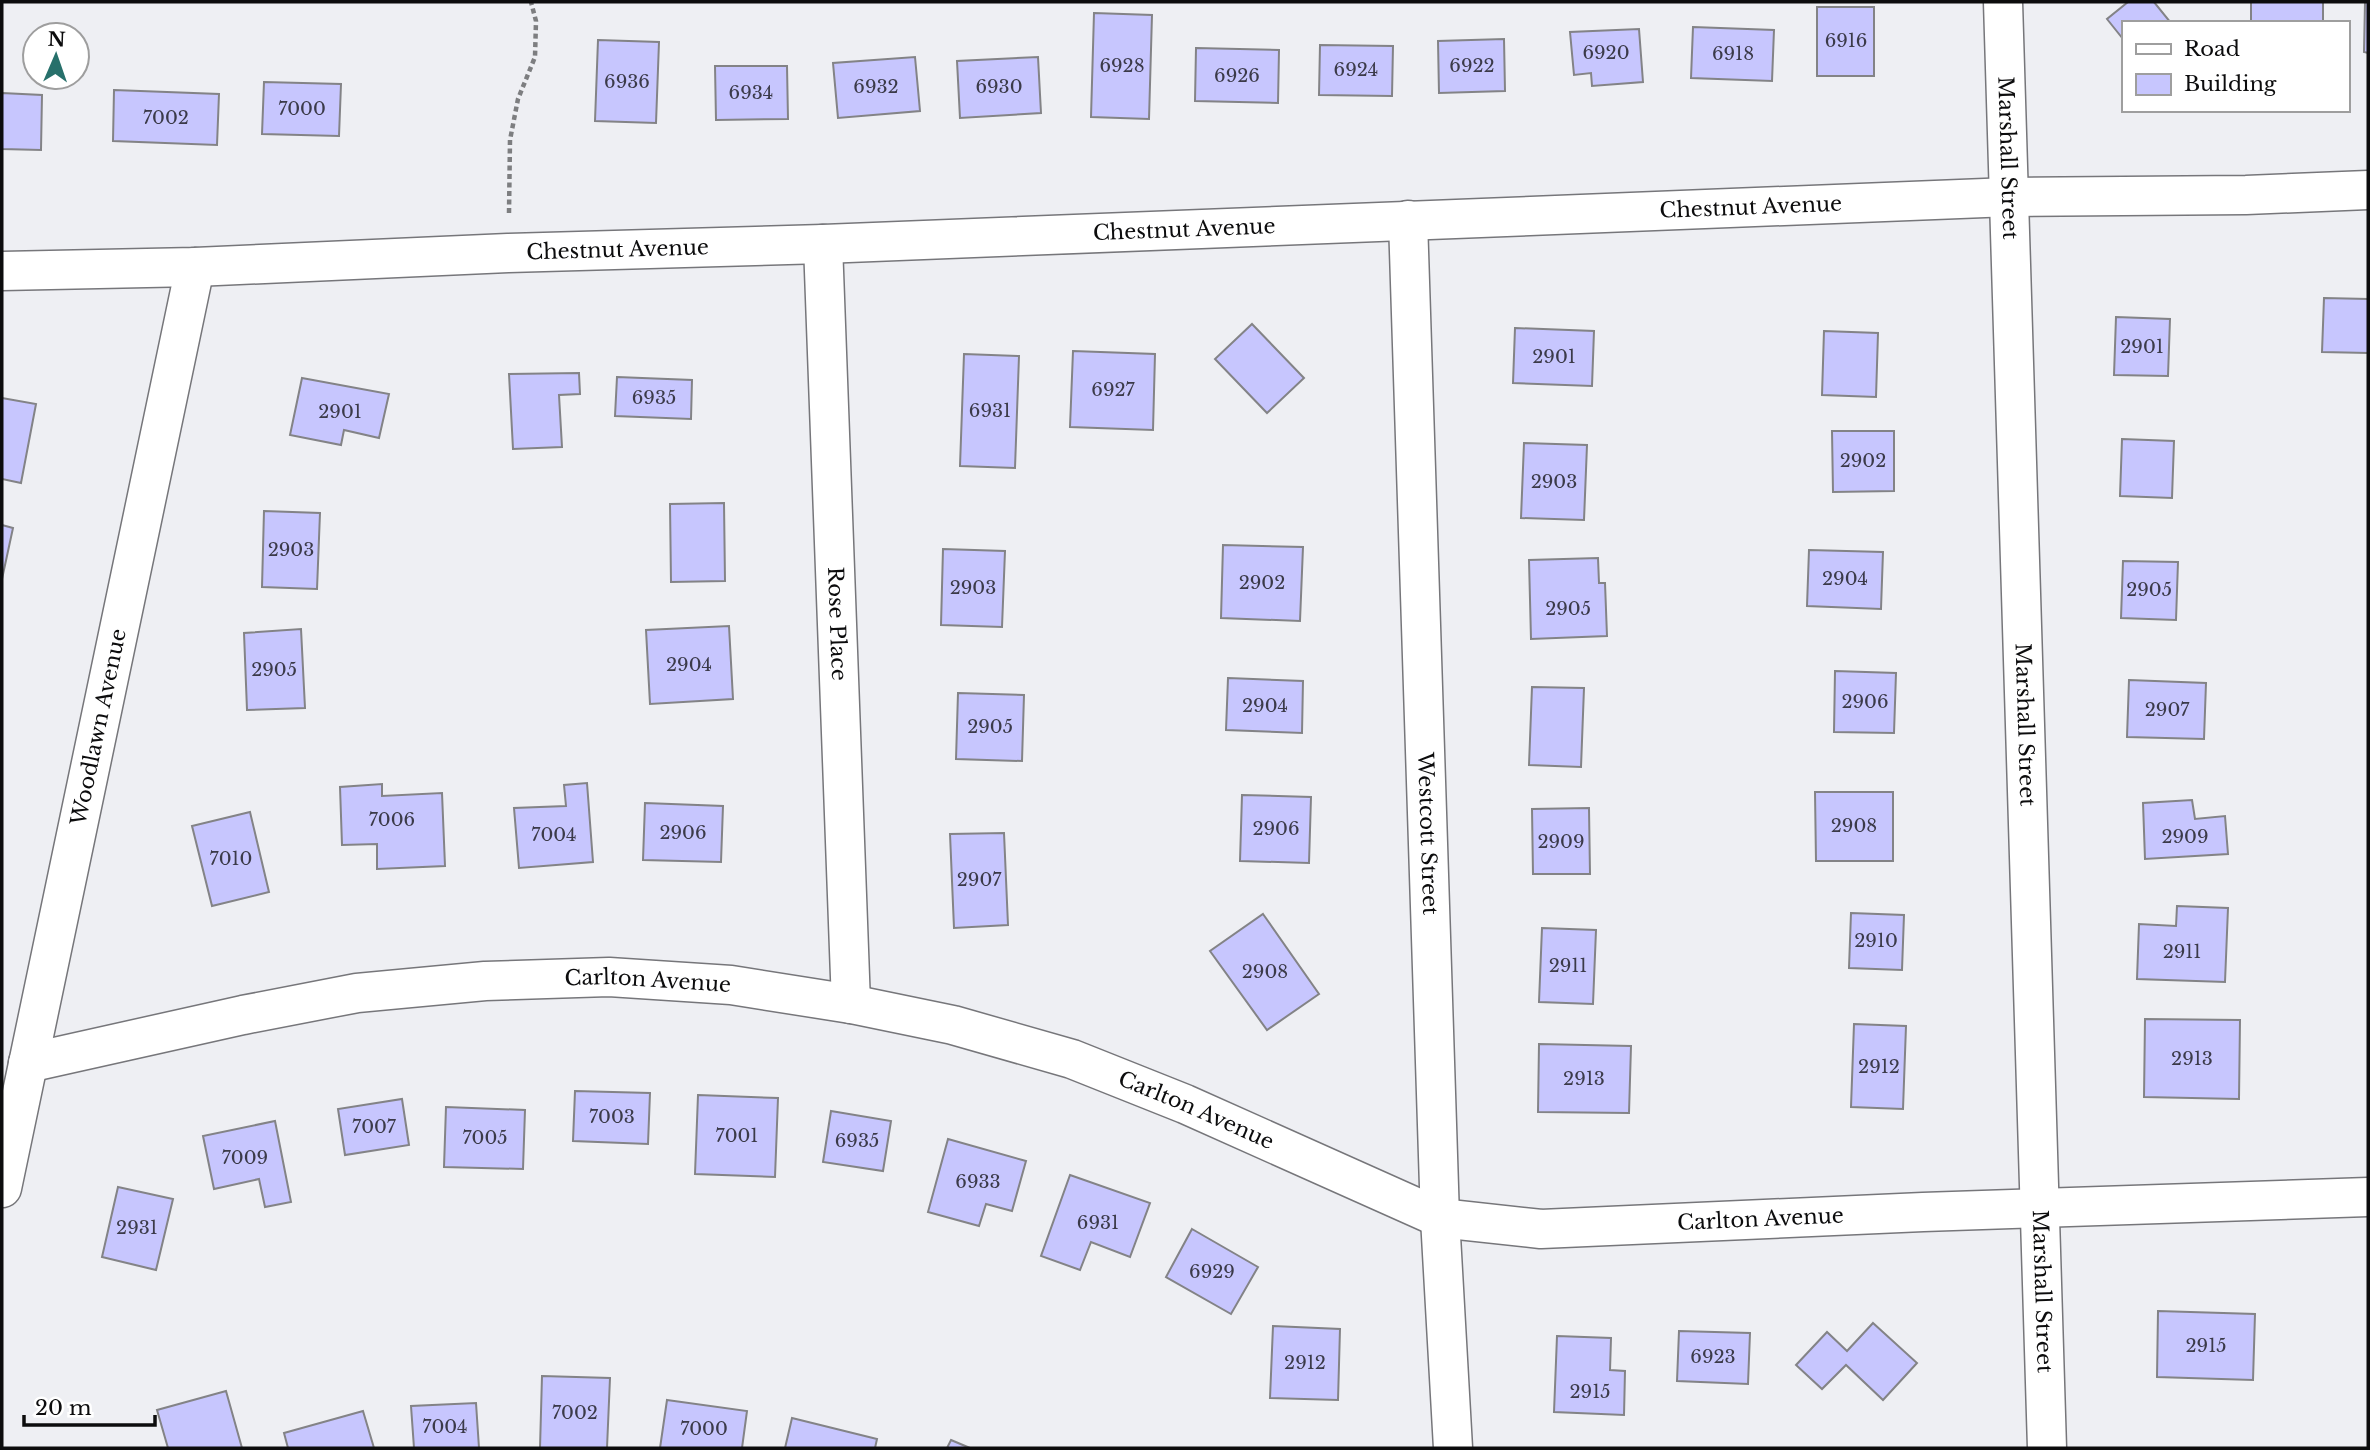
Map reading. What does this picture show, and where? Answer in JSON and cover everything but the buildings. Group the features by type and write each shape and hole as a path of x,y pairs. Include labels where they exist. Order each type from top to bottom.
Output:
{"street":[{"name":"Marshall Street","path":"2003,2 2047,1448"},
{"name":"Chestnut Avenue","path":"2,271 195,267 508,253 823,244 2010,197 2246,195 2368,190"},
{"name":"Westcott Street","path":"1408,220 1440,1217 1452,1448"},
{"name":"Rose Place","path":"823,244 851,1004"},
{"name":"Woodlawn Avenue","path":"2,1188 195,267"},
{"name":"Carlton Avenue","path":"28,1063 243,1015 357,993 485,981 609,977 731,985 851,1004 953,1025 1072,1059 1185,1104 1440,1217 1541,1229 2040,1208 2368,1198"}],"path":[{"path":"508,253 510,140 518,99 535,57 536,21 531,2"}]}
